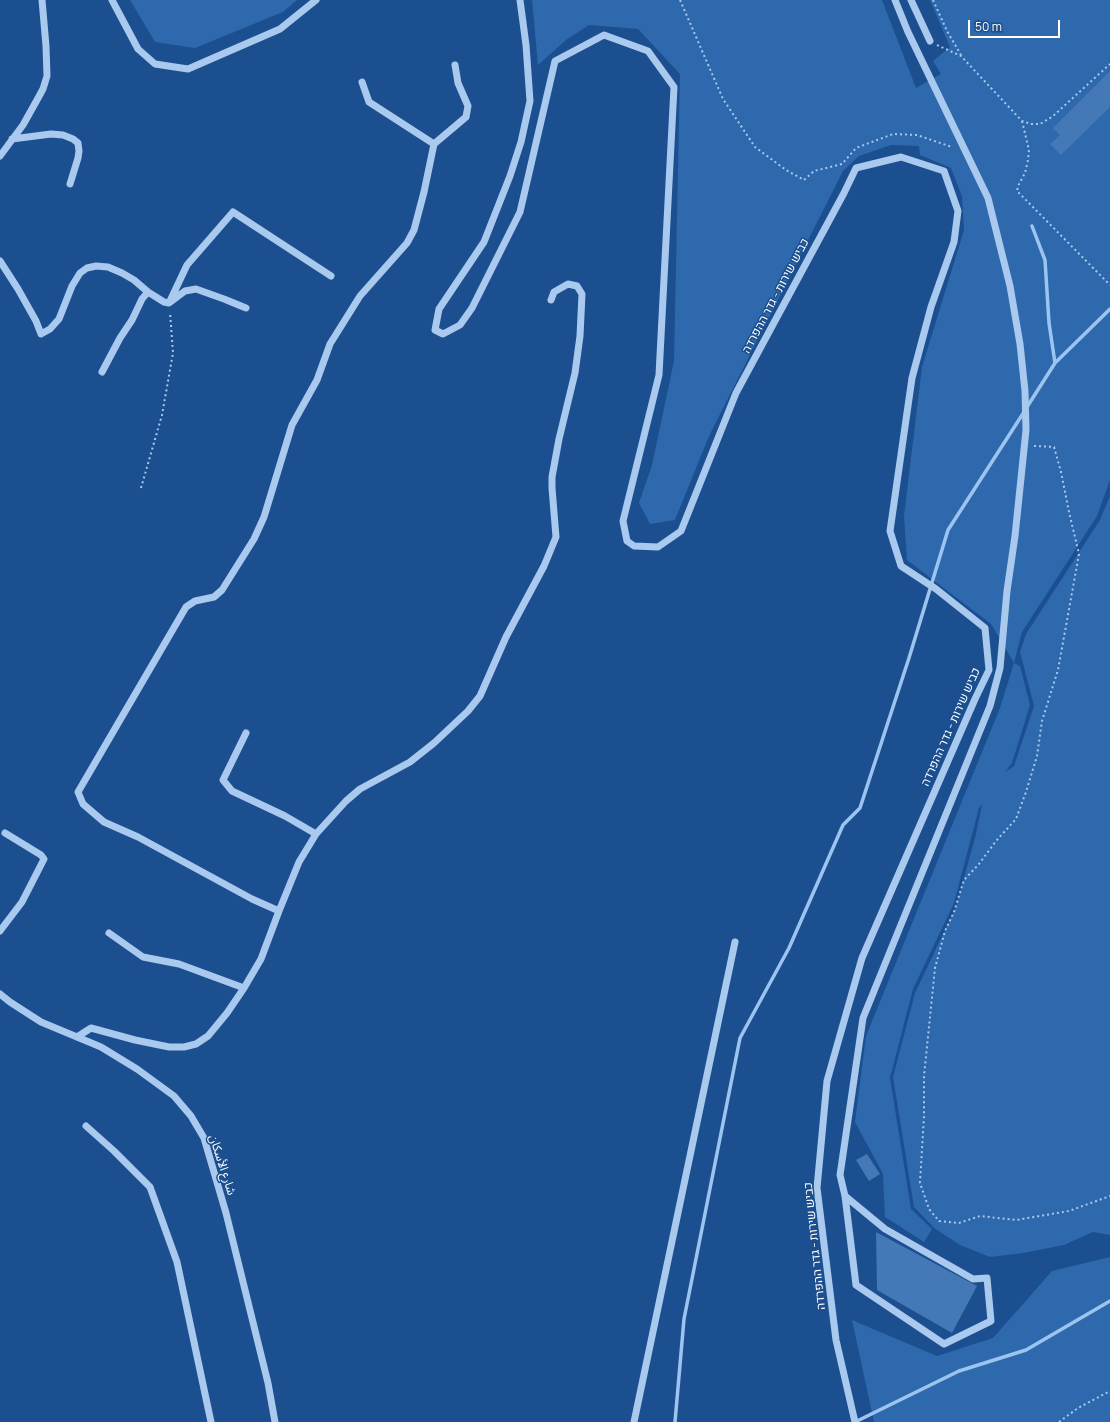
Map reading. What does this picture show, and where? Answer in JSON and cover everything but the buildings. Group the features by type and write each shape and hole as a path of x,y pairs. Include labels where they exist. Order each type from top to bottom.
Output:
{"street":[{"path":"0,156 23,125 43,89 47,76 42,0"},
{"path":"112,0 138,49 155,64 188,70 280,29 316,0"},
{"name":"כביש שירות - גדר ההפרדה","path":"520,0 526,45 530,101 521,142 510,176 484,242 439,309 435,330 443,334 460,326 472,308 520,212 555,61 604,34 648,51 674,87 659,375 623,521 627,541 634,546 658,547 681,531 736,393 856,168 901,157 944,171 958,211 954,242 931,307 912,378 890,530 901,566 936,589 985,628 989,670 862,958 827,1081 817,1188 836,1340 855,1422"},
{"path":"844,1196 885,1229 973,1279 987,1278 991,1321 944,1344 856,1286 840,1175 863,1018 990,706 1000,668 1007,591 1026,430 1025,391 1020,344 1010,286 988,198 908,32 895,0"},
{"path":"911,0 930,41"},
{"path":"279,911 252,899 138,837 104,822 83,804 78,792 186,607 195,601 214,597 222,590 254,539 264,517 292,425 317,380 330,344 360,296 407,243 414,230 434,144 466,117 468,106 458,83 455,65"},
{"path":"362,82 369,102 434,144"},
{"path":"12,139 51,134 63,135 73,139 78,143 79,150 70,184"},
{"path":"169,303 187,264 232,212 331,276"},
{"path":"0,261 36,321 41,334 50,329 59,319 72,286 80,273 87,268 96,266 108,267 134,280 148,292 164,302 169,303"},
{"path":"77,1037 91,1028 135,1040 169,1047 184,1047 196,1044 208,1036 227,1014 261,959 299,862 316,834 346,801 360,789 410,762 434,743 468,711 480,696 506,637 544,566 556,537 552,477 575,373 580,336 582,294 577,286 568,284 554,292 551,300"},
{"path":"169,303 185,291 196,289 246,308"},
{"path":"102,372 120,338 132,320 142,299 148,292"},
{"path":"246,733 223,780 232,791 285,816 316,834"},
{"path":"0,931 22,902 44,859 41,855 5,833"},
{"path":"109,933 143,957 179,964 244,988"},
{"path":"634,1422 734,942"},
{"name":"شارع الأسكان","path":"0,994 41,1022 102,1047 138,1069 174,1096 191,1116 204,1138 226,1213 268,1383 276,1422"},
{"path":"86,1126 114,1151 150,1187 178,1262 211,1422"}],"path":[{"path":"680,0 723,99 755,147 786,170 804,180 814,171 842,164 856,148 893,134 917,135 965,151"},
{"path":"933,0 947,31 961,56 1022,121 1031,124 1040,124 1052,117 1110,64"},
{"path":"930,41 961,56"},
{"path":"1022,121 1029,150 1025,173 1017,191 1110,285"},
{"path":"140,488 162,415 174,353 169,303"},
{"path":"1025,445 1054,448 1061,472 1068,512 1079,554 1058,670 1042,721 1037,756 1026,792 1016,819 964,880 954,912 945,931 935,968 924,1076 924,1116 920,1183 929,1209 939,1221 959,1223 980,1216 1016,1220 1068,1211 1110,1196"},
{"path":"1059,1422 1078,1408 1110,1391"}],"shaded area":[{"path":"130,0 297,0 283,12 195,48 155,42"},
{"path":"532,0 882,0 916,88 941,74 933,61 950,47 930,0 1110,0 1110,480 1097,516 1022,632 1014,663 991,624 907,560 904,516 922,367 964,230 962,196 951,168 920,155 919,146 891,145 859,156 843,171 709,436 675,520 650,524 639,503 652,465 674,361 680,74 638,29 589,25 566,40 538,65"},
{"path":"1110,496 1110,1235 1093,1232 1064,1245 1023,1253 990,1257 960,1245 934,1228 914,1207 893,1077 915,993 956,907 976,834 982,804 979,808 954,903 913,989 890,1078 911,1209 932,1229 924,1242 885,1217 883,1174 855,1122 866,1036 1000,708 1014,663 1020,666 1030,705 1012,763 1005,772 1014,766 1034,706 1020,652 1026,634 1100,520"},
{"path":"1110,1257 1110,1422 874,1422 852,1320 937,1356 993,1338 1052,1271"}],"waterway":[{"path":"1027,407 1055,363 1049,323 1045,260 1032,226"},
{"path":"1055,363 1110,309"},
{"path":"675,1422 684,1319 740,1038 789,948 843,825 860,808 909,658 948,530 1024,412"},
{"path":"855,1422 959,1371 1026,1350 1110,1301"}]}
